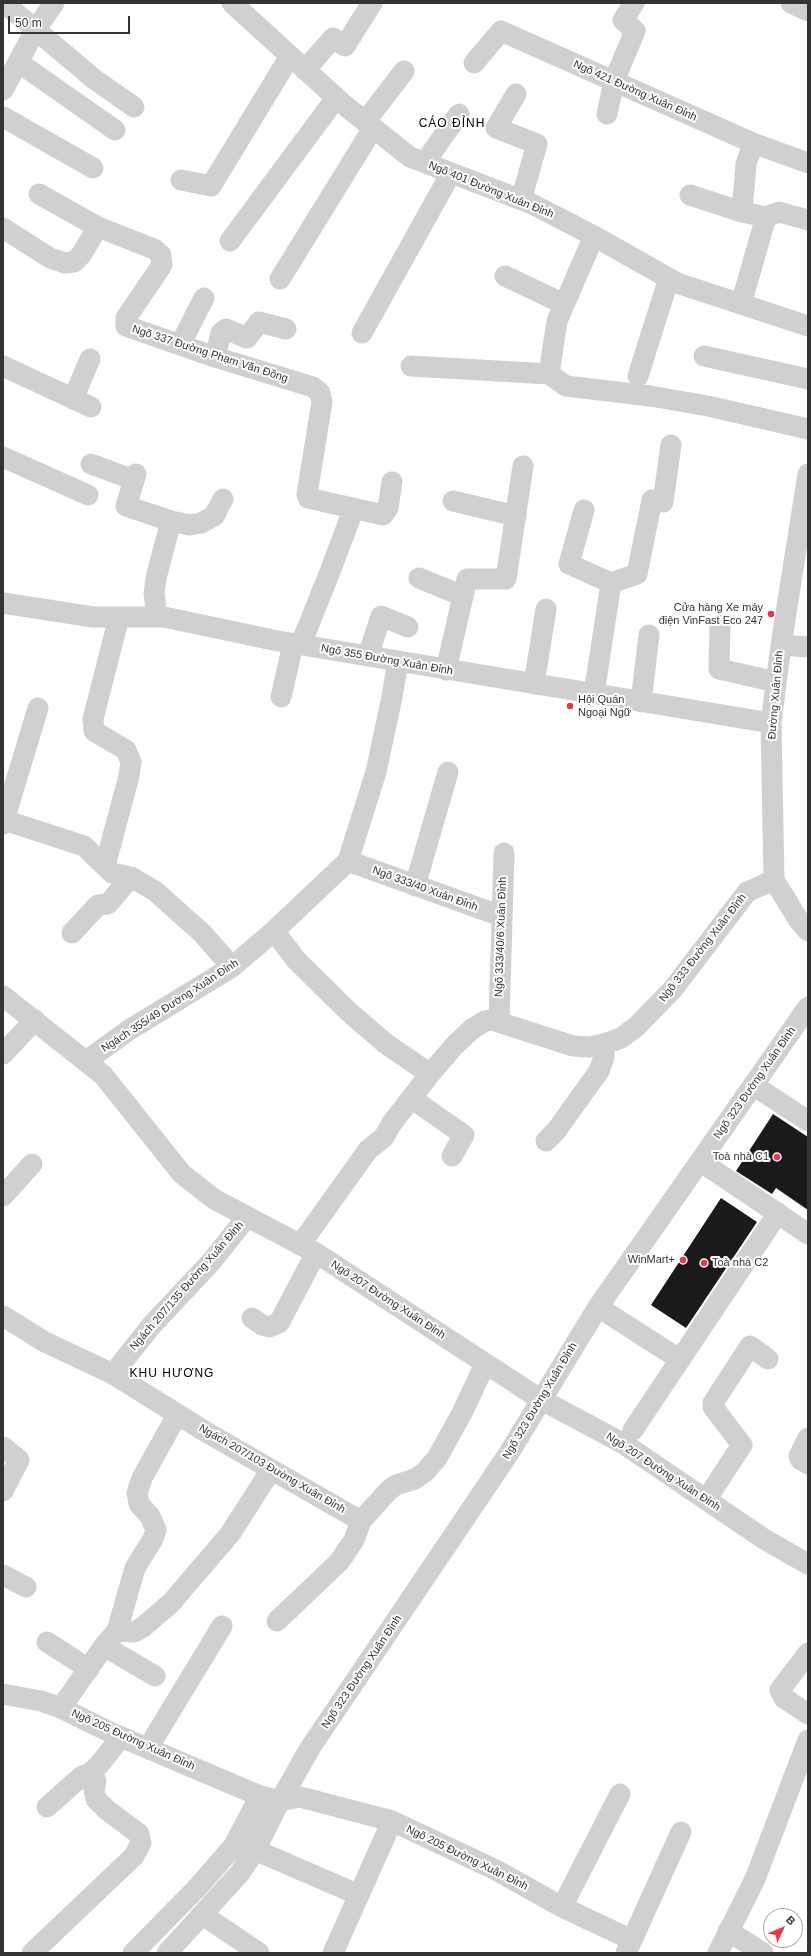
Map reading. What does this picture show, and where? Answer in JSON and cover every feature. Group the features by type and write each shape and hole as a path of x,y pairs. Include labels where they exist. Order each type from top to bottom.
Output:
{"street":[{"path":"4,3 94,79 134,107"},
{"path":"3,90 36,29 54,3"},
{"name":"Ngõ 401 Đường Xuân Đỉnh","path":"232,3 336,98 410,157 520,200 594,236 677,283 808,326"},
{"path":"306,70 333,38 345,46 372,3"},
{"path":"607,114 614,82 635,30 623,20 634,3"},
{"path":"791,3 808,11"},
{"name":"Ngõ 421 Đường Xuân Đỉnh","path":"474,63 501,31 753,143 808,163"},
{"path":"181,180 211,186 290,56"},
{"path":"18,62 114,130"},
{"path":"280,279 369,125 404,70"},
{"path":"516,94 496,128 537,144 520,200"},
{"path":"230,241 336,98"},
{"path":"425,162 459,114"},
{"path":"3,117 93,168"},
{"path":"742,212 746,164 753,143"},
{"path":"362,333 452,173"},
{"path":"3,228 50,258 64,263 74,262 98,227 39,194"},
{"path":"690,195 742,212 766,217 778,212 808,220"},
{"path":"741,304 766,217"},
{"name":"Ngõ 337 Đường Phạm Văn Đồng","path":"98,227 154,249 161,255 162,265 125,322 126,326 215,357 313,388 320,393 322,402 307,494 308,498 383,515 388,508 392,482"},
{"path":"550,374 557,321 594,236"},
{"path":"505,276 564,304"},
{"path":"638,376 669,278"},
{"path":"180,345 204,298"},
{"path":"215,357 221,333 226,329 247,338 259,322 286,329"},
{"path":"704,356 808,379"},
{"path":"3,366 82,403 90,359"},
{"path":"411,366 550,374 566,386 650,396 708,406 808,429"},
{"path":"584,510 569,564 611,582 637,574 652,500 663,502 671,446"},
{"path":"3,457 88,495"},
{"path":"91,464 135,477 126,506 171,521 190,525 201,523 214,516 223,499"},
{"path":"446,670 467,579 506,579 523,466"},
{"name":"Đường Xuân Đỉnh","path":"774,880 771,723 781,645 808,474"},
{"path":"453,501 516,516"},
{"path":"281,697 296,644 303,639 354,508"},
{"path":"157,617 154,594 156,578 171,521"},
{"path":"419,578 463,596"},
{"path":"594,694 611,582"},
{"name":"Ngõ 355 Đường Xuân Đỉnh","path":"3,603 93,617 164,617 296,644 771,723"},
{"path":"534,684 546,609"},
{"path":"368,656 381,616 408,627"},
{"path":"105,866 129,776 131,762 126,750 94,730 93,719 119,617"},
{"path":"720,625 719,669 776,682"},
{"path":"641,702 649,635"},
{"path":"781,645 808,647"},
{"name":"Ngách 355/49 Đường Xuân Đỉnh","path":"86,1061 129,1030 232,967 274,931 348,861 376,772 398,661"},
{"path":"38,708 4,822 84,846 112,873 131,877 155,891 202,933 232,967"},
{"path":"415,886 448,772"},
{"name":"Ngõ 333/40/6 Xuân Đỉnh","path":"499,1022 504,853"},
{"name":"Ngõ 333/40 Xuân Đỉnh","path":"348,861 501,916"},
{"path":"72,933 98,905 108,904 131,877"},
{"path":"774,880 805,922"},
{"name":"Ngõ 333 Đường Xuân Đỉnh","path":"252,1318 262,1325 269,1327 279,1323 308,1249 357,1165 373,1145 384,1137 430,1074 455,1045 472,1029 485,1021 499,1022 573,1046 589,1047 604,1044 620,1038 636,1027 673,989 747,892 774,880"},
{"path":"274,931 297,961 350,1012 386,1043 430,1074"},
{"name":"Ngõ 207 Đường Xuân Đỉnh","path":"3,996 103,1075 182,1174 214,1199 308,1249 540,1399 624,1444 764,1539 807,1561"},
{"name":"Ngõ 323 Đường Xuân Đỉnh","path":"167,1953 240,1873 255,1850 280,1801 310,1748 500,1466 598,1307 808,1007"},
{"path":"3,1054 35,1020"},
{"path":"546,1141 556,1131 599,1072 604,1057 604,1044"},
{"path":"754,1085 808,1121"},
{"path":"411,1098 464,1135 452,1156"},
{"path":"700,1161 808,1234"},
{"path":"3,1196 32,1164"},
{"path":"633,1430 679,1359 778,1214"},
{"name":"Ngách 207/135 Đường Xuân Đỉnh","path":"113,1374 151,1326 211,1262 247,1217"},
{"path":"598,1307 679,1359"},
{"name":"Ngách 207/103 Đường Xuân Đỉnh","path":"3,1316 45,1342 113,1374 177,1415 361,1521"},
{"path":"706,1500 742,1445 713,1407 713,1403 750,1346 768,1359"},
{"path":"277,1621 339,1562 354,1540 361,1521 389,1490 396,1485 415,1479 425,1472 437,1458 458,1420 485,1364"},
{"path":"61,1708 110,1638 136,1568 153,1539 156,1530 150,1516 139,1504 137,1493 142,1478 177,1415"},
{"path":"808,1438 799,1456 800,1459 808,1464"},
{"path":"3,1446 19,1460 3,1491"},
{"path":"110,1638 134,1632 143,1627 171,1603 230,1534 271,1470"},
{"path":"3,1575 26,1587"},
{"path":"148,1748 222,1626"},
{"path":"110,1638 155,1676"},
{"path":"47,1642 88,1669"},
{"path":"808,1653 780,1690 784,1698 808,1714"},
{"name":"Ngõ 205 Đường Xuân Đỉnh","path":"3,1694 41,1701 61,1708 121,1737 260,1796"},
{"path":"47,1807 82,1776 88,1774 99,1765 121,1737"},
{"path":"718,1953 755,1879 808,1740"},
{"path":"32,1953 134,1856 140,1847 141,1843 139,1834 107,1810 96,1799 94,1790 96,1781 93,1776 88,1774"},
{"path":"562,1907 620,1794"},
{"path":"138,1951 233,1848 260,1796 280,1801"},
{"name":"Ngõ 205 Đường Xuân Đỉnh","path":"280,1801 300,1797 392,1821 496,1870 629,1946"},
{"path":"333,1953 392,1821"},
{"path":"629,1946 681,1832"},
{"path":"255,1850 359,1895"},
{"path":"203,1915 259,1953"},
{"path":"728,1931 763,1953"}],"building":[{"name":"Toà nhà C1","path":"773,1114 808,1137 808,1210 776,1188 772,1194 736,1171"},
{"name":"Toà nhà C2","path":"721,1198 757,1222 686,1328 651,1305"}],"place":[{"name":"Cửa hàng Xe máy điện VinFast Eco 247","path":"771,614"},
{"name":"Hội Quán Ngoại Ngữ","path":"570,706"},
{"name":"Toà nhà C1","path":"777,1157"},
{"name":"WinMart+","path":"683,1260"},
{"name":"Toà nhà C2","path":"704,1263"}],"district":[{"name":"CÁO ĐỈNH","path":"452,124"},
{"name":"KHU HƯƠNG","path":"172,1374"}]}
